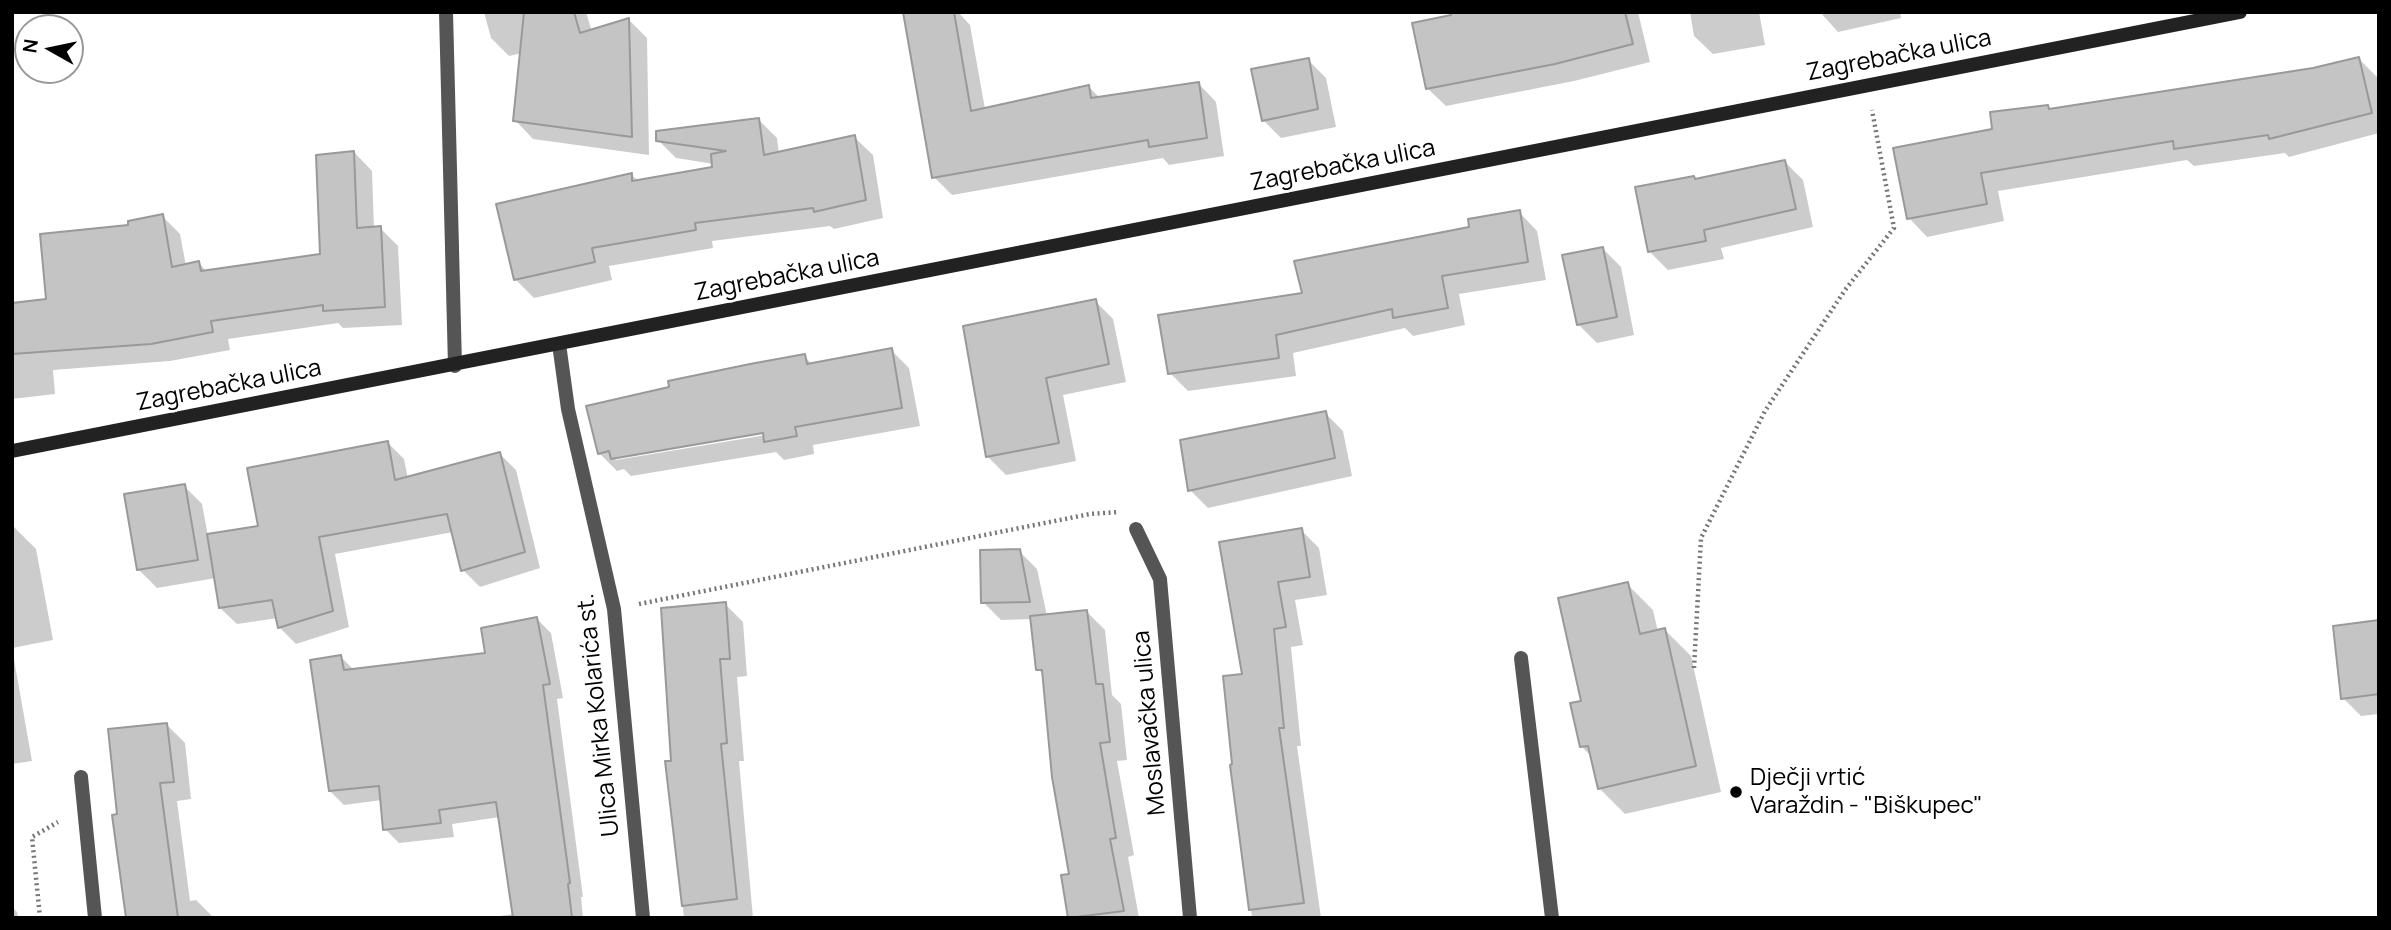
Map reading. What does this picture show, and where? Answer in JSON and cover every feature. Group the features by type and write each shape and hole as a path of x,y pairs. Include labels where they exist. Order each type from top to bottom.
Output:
{"main road":[{"name":"Zagrebačka ulica","path":"12,451 455,366 2241,12"}],"street":[{"path":"446,12 455,366"},
{"name":"Ulica Mirka Kolarića st.","path":"559,344 568,409 614,609 643,918"},
{"name":"Moslavačka ulica","path":"1136,529 1160,579 1190,918"},
{"path":"1521,658 1552,918"},
{"path":"81,777 95,918"}],"path":[{"path":"1694,668 1701,538 1765,411 1845,290 1894,229 1867,85"},
{"path":"614,609 1090,514 1122,512 1136,529"},
{"path":"40,918 32,837 85,806"}],"building":[{"path":"524,12 574,12 580,33 629,18 632,137 513,121"},
{"path":"903,12 954,12 971,111 1089,85 1091,98 1199,82 1207,138 1149,147 1148,140 932,178"},
{"path":"1451,12 1625,12 1633,44 1555,64 1426,89 1412,23 1451,15"},
{"path":"2359,57 2372,113 2269,139 2268,135 2174,149 2173,141 1981,173 1987,204 1907,219 1893,148 1992,129 1990,112 2048,105 2049,109 2313,68"},
{"path":"1309,58 1318,109 1262,121 1251,69"},
{"path":"759,118 764,155 855,135 866,200 814,212 813,208 695,223 696,230 592,248 595,262 514,280 496,204 632,173 632,181 712,167 711,154 726,151 656,141 656,131"},
{"path":"354,151 357,228 381,226 385,307 323,311 323,305 211,321 213,332 151,344 12,354 12,303 46,299 40,234 128,225 128,221 163,214 172,267 199,261 201,271 320,254 316,155"},
{"path":"1785,160 1796,209 1704,230 1706,241 1648,252 1635,187 1694,176 1695,179"},
{"path":"1520,210 1528,262 1442,276 1448,308 1393,318 1392,309 1276,335 1279,358 1168,374 1158,315 1302,293 1294,261 1469,227 1468,219"},
{"path":"1603,247 1617,317 1577,325 1562,255"},
{"path":"1096,299 1109,364 1046,378 1059,443 986,457 963,326"},
{"path":"892,348 902,408 795,427 797,436 764,442 763,433 611,459 609,451 598,454 586,406 669,387 668,381 750,364 805,354 807,364"},
{"path":"1326,411 1335,458 1188,491 1180,440"},
{"path":"388,441 395,480 500,452 525,552 461,571 447,514 319,537 333,611 278,628 272,600 219,608 207,534 258,526 247,468"},
{"path":"185,484 198,560 137,570 124,494"},
{"path":"1302,528 1310,577 1278,582 1286,627 1274,629 1284,728 1279,728 1304,903 1249,910 1230,765 1223,676 1242,674 1219,542"},
{"path":"1020,549 1030,602 981,603 980,550"},
{"path":"1628,582 1640,634 1665,628 1696,766 1598,789 1588,746 1580,747 1570,703 1581,701 1558,598"},
{"path":"726,602 730,659 720,659 727,743 721,744 737,899 682,906 665,761 671,761 661,608"},
{"path":"1087,610 1096,684 1103,684 1110,742 1100,743 1116,838 1110,839 1124,911 1068,918 1061,875 1069,874 1052,777 1042,670 1036,670 1030,616"},
{"path":"537,617 550,684 543,685 570,883 572,918 513,918 496,802 439,810 441,823 383,830 379,786 329,791 310,660 341,655 344,670 485,653 481,628"},
{"path":"2379,620 2379,694 2341,699 2333,626"},
{"path":"167,723 174,782 160,783 178,918 126,918 112,815 117,814 108,729"}],"place":[{"name":"Dječji vrtić Varaždin - \"Biškupec\"","path":"1736,792"}]}
